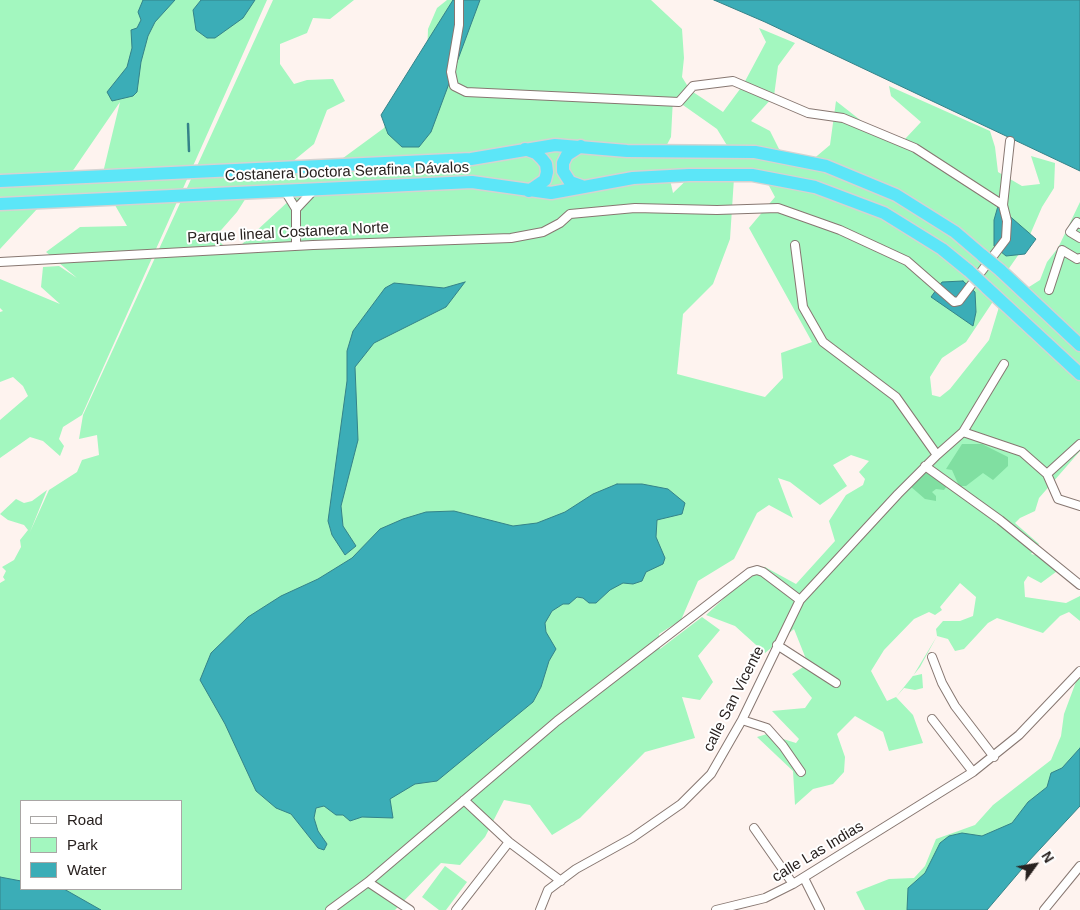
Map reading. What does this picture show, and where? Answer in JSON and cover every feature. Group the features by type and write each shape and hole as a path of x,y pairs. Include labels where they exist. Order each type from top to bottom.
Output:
{"highway":[{"name":"Costanera Doctora Serafina Dávalos","path":"0,181 471,159 555,144 627,151 755,152 826,166 896,195 955,232 1000,270 1080,345"},
{"path":"581,146 567,155 563,163 563,171 570,182 585,187"},
{"path":"525,149 536,153 542,159 546,164 547,172 544,180 529,191"},
{"name":"Costanera Doctora Serafina Dávalos","path":"0,204 312,191 472,182 529,191 551,192 634,178 689,175 752,176 815,187 884,213 942,248 1080,374"}],"street":[{"path":"459,0 459,25 451,72 454,86 466,92 679,102 693,86 733,81 808,112 843,118 915,148 1003,205 1010,141"},
{"path":"286,191 296,209 296,246"},
{"path":"296,209 312,191"},
{"name":"Parque lineal Costanera Norte","path":"0,262 296,246 511,238 543,232 560,223 570,214 635,208 717,210 778,208 840,230 908,261 954,302 959,301 1006,239 1007,221 1003,205"},
{"path":"1080,224 1077,222 1070,232 1080,238"},
{"path":"795,245 803,307 823,342 896,397 937,455"},
{"path":"1049,290 1062,250 1077,259 1080,258"},
{"name":"calle San Vicente","path":"540,910 548,890 576,869 632,838 681,804 711,774 742,720 800,600 925,466 963,432 1004,364"},
{"path":"963,432 1022,452 1047,474 1058,499 1080,506"},
{"path":"1047,474 1080,444"},
{"path":"925,466 1000,520 1080,585"},
{"path":"330,910 368,882 557,721 750,572 757,570 763,572 800,600"},
{"path":"777,646 836,683"},
{"path":"932,657 942,683 955,706 994,757"},
{"name":"calle Las Indias","path":"716,910 756,901 793,884 973,772 994,757 1033,721 1059,691 1080,671"},
{"path":"932,719 973,772"},
{"path":"742,720 767,728 783,746 801,772"},
{"path":"464,800 509,842 561,881"},
{"path":"754,828 793,884"},
{"path":"456,910 509,842"},
{"path":"1044,910 1080,866"},
{"path":"804,878 820,910"},
{"path":"368,882 410,910"}],"green space":[{"path":"0,0 267,0 82,415 63,427 59,439 64,446 60,456 43,441 30,437 0,458 0,420 28,396 23,386 13,377 0,382 0,312 3,311 0,308 0,279 60,304 41,287 43,267 59,266 77,278 46,252 80,227 127,226 108,193 50,195 0,249","holes":["120,102 101,181 62,182 74,169"]},
{"path":"273,0 354,0 330,19 313,18 307,33 280,44 280,64 294,84 307,80 333,79 345,101 327,110 314,144 292,162 324,172 384,128 400,87 427,58 428,29 437,8 447,0 651,0 682,29 684,58 682,77 690,90 723,112 743,85 766,42 759,28 795,43 778,66 774,96 751,121 770,131 779,149 799,165 805,166 830,145 836,101 873,130 905,139 921,122 891,96 889,86 990,131 995,147 998,172 1022,186 1040,184 1031,156 1055,163 1054,188 1042,207 1026,244 1005,274 1021,292 1040,280 1047,262 1058,248 1080,202 1080,451 1039,498 1035,511 1020,518 1015,523 1039,544 1031,554 1044,557 1064,566 1041,583 1028,576 1024,582 1025,597 1066,603 1080,596 1080,621 1069,612 1060,616 1043,633 997,618 988,623 964,649 955,651 948,639 937,636 936,629 943,621 960,621 973,616 976,597 960,583 940,607 942,610 935,615 929,612 914,619 884,650 871,671 887,701 896,697 913,715 923,743 889,751 883,732 855,716 837,734 845,757 844,772 833,784 813,789 795,805 793,771 757,737 767,734 796,743 799,739 772,711 805,708 812,698 792,674 808,664 794,629 765,653 735,626 706,615 732,591 744,571 765,567 796,584 835,541 829,521 846,495 863,485 865,479 859,472 869,461 851,455 833,465 847,486 820,505 790,482 778,478 793,518 769,505 757,513 734,559 698,581 681,620 659,634 660,649 702,617 720,630 698,656 713,682 700,700 682,697 695,738 645,752 580,818 552,835 530,805 504,800 485,837 460,865 441,863 395,910 0,910 0,583 5,580 3,577 6,571 2,567 14,560 21,547 20,540 28,530 24,525 8,520 0,514 16,499 24,503 32,501 47,490 30,532 49,490 77,472 82,460 99,455 97,435 79,439 83,415","holes":["673,98 717,129 731,152 720,156 660,158 671,137","718,169 761,171 775,197 749,228 812,342 781,353 783,378 765,397 677,374 683,314 713,284 730,239 734,178","664,170 697,170 673,193 669,175","305,186 241,245 224,246 215,237 237,212 253,187","998,294 999,307 989,340 950,389 940,397 932,395 930,377 942,358 966,342"]},
{"path":"962,444 982,444 1008,457 1008,466 993,480 983,473 966,486 959,486 952,470 946,469"},
{"path":"925,471 947,486 944,490 936,489 932,492 936,496 936,501 925,499 910,486"},
{"path":"922,674 923,688 915,690 904,688 896,697 913,676"},
{"path":"1077,679 1080,679 1080,806 1044,837 985,910 865,910 856,892 889,879 914,878 925,866 936,839 975,825 993,805 1051,760 1061,736 1064,714"},
{"path":"445,866 467,882 446,910 439,910 422,897"}],"water":[{"path":"143,0 175,0 155,22 148,36 141,62 137,92 133,96 112,101 107,92 127,67 132,48 131,30 137,28 141,20 138,12"},
{"path":"201,0 255,0 243,18 215,38 207,38 196,30 193,10"},
{"path":"453,0 480,0 431,132 419,147 402,147 388,134 381,115"},
{"path":"714,0 1080,0 1080,171 765,22"},
{"path":"998,206 1036,239 1025,254 1006,256 994,246 994,220"},
{"path":"963,281 975,292 976,312 973,326 931,297 942,282"},
{"path":"465,282 446,307 374,343 355,367 358,440 341,506 343,526 356,546 345,555 332,535 328,521 347,381 347,351 353,331 385,288 394,283 444,288"},
{"path":"617,484 642,484 668,489 685,503 682,514 657,520 656,537 665,558 663,564 646,572 642,581 633,584 623,583 610,590 596,603 589,603 583,598 577,597 569,604 563,604 552,611 545,623 546,632 556,649 549,661 541,687 533,702 437,781 415,784 390,799 393,818 362,817 350,821 343,815 336,815 324,806 316,808 314,818 318,831 327,844 324,850 318,848 291,814 276,808 256,791 225,724 200,680 211,653 248,617 281,596 318,579 352,558 380,529 403,519 426,512 454,511 513,526 537,523 565,512 593,494"},
{"path":"1080,748 1080,806 1027,863 987,910 907,910 908,888 925,873 940,843 949,836 962,833 982,836 1012,823 1028,802 1047,787 1051,773 1062,768"},
{"path":"0,877 20,881 20,890 66,890 101,910 0,910"}],"waterway":[{"path":"188,124 189,151"}]}
